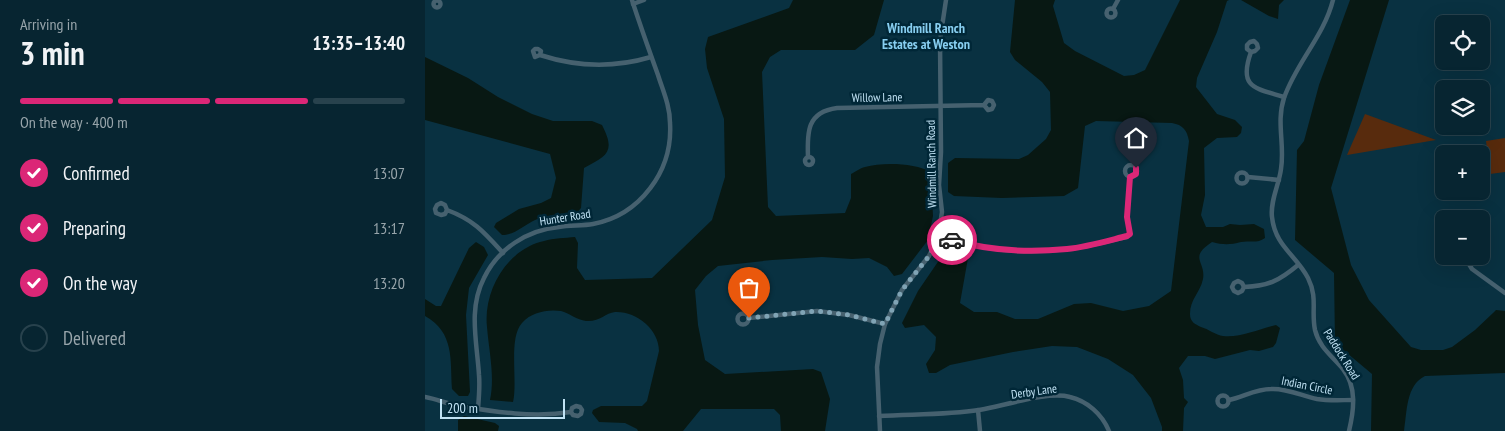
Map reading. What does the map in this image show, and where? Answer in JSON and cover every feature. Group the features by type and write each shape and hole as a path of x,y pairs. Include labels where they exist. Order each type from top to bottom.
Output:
{"street":[{"path":"633,2 644,0"},
{"name":"Windmill Ranch Road","path":"880,431 877,367 879,344 885,324 902,290 929,256 938,236 942,212 939,185 940,40 946,0"},
{"path":"1113,9 1118,0"},
{"name":"Paddock Road","path":"1333,0 1329,16 1284,97 1280,116 1282,152 1279,180 1272,204 1272,216 1274,230 1283,247 1307,276 1312,287 1315,298 1315,328 1319,341 1343,370 1351,385 1354,408 1349,431"},
{"name":"Hunter Road","path":"478,408 479,376 474,312 478,293 484,278 503,253 518,240 541,230 593,224 617,217 635,205 650,190 662,170 670,142 671,121 667,102 633,2"},
{"path":"1251,52 1246,66 1249,83 1257,88 1284,97"},
{"path":"541,55 577,64 612,64 639,61 651,57"},
{"name":"Willow Lane","path":"809,157 807,138 809,129 818,115 827,109 984,105"},
{"path":"938,236 986,248 1028,251 1068,249 1127,236 1130,234 1127,211 1130,177"},
{"path":"1248,177 1279,180"},
{"path":"447,210 470,220 503,253"},
{"path":"1243,287 1260,287 1273,283 1298,265"},
{"path":"1470,265 1472,269 1505,293"},
{"path":"749,318 817,311 849,315 885,324"},
{"name":"Indian Circle","path":"1229,400 1270,389 1285,390 1329,401 1353,400"},
{"name":"Derby Lane","path":"879,416 978,410 1056,396 1070,397 1094,409 1109,431"},
{"path":"425,397 457,406 534,415 554,415 571,412"},
{"path":"978,410 980,431"}],"shaded area":[{"path":"793,0 884,0 874,35 855,50 781,50 770,57 762,72 768,207 776,216 845,213 851,198 851,174 861,168 881,164 899,164 931,172 933,216 928,240 902,274 894,276 887,267 869,258 822,257 772,260 718,266 706,276 695,290 698,325 705,360 725,374 813,369 821,372 830,399 825,431 781,431 780,415 774,409 701,409 683,431 638,431 625,423 599,422 592,413 593,410 601,406 642,406 647,401 659,351 658,343 651,329 638,318 623,312 611,313 591,321 576,318 556,310 540,312 530,316 522,323 515,339 513,402 490,400 492,373 487,327 489,300 500,274 519,253 544,241 575,237 578,243 577,268 585,280 652,278 712,220 725,177 724,119 707,68 705,49 708,37 789,8"},
{"path":"1015,0 1055,0 1053,6 1064,43 1075,51 1124,76 1134,75 1145,70 1180,0 1229,0 1197,78 1196,87 1217,114 1235,120 1242,127 1241,133 1237,137 1217,138 1204,148 1205,195 1201,215 1206,227 1254,224 1264,229 1265,238 1259,241 1230,244 1212,242 1205,247 1199,256 1203,279 1190,309 1190,317 1197,325 1223,336 1243,334 1276,325 1280,328 1273,347 1259,351 1250,350 1215,359 1205,356 1188,356 1179,368 1183,380 1184,398 1188,402 1184,408 1183,431 1162,431 1151,398 1133,375 1108,359 1077,347 1052,346 1013,352 950,365 936,373 929,373 926,364 935,350 936,337 924,325 905,328 902,323 918,291 944,253 948,251 968,258 960,303 974,312 997,312 1015,319 1038,319 1074,304 1091,303 1123,311 1149,306 1171,291 1189,141 1186,131 1179,125 1172,123 1096,121 1085,126 1078,188 1064,196 1002,198 954,196 948,192 948,163 955,158 1019,159 1028,155 1046,139 1051,130 1050,92 1042,82 1015,60 1010,52"},
{"path":"1241,0 1284,0 1279,5 1278,19"},
{"path":"1350,0 1389,0 1331,188 1351,265 1369,300 1411,347 1421,350 1443,350 1452,347 1475,330 1496,310 1505,311 1505,373 1425,376 1419,380 1411,392 1404,431 1371,431 1372,374 1335,343 1334,273 1295,240 1297,150 1304,141 1319,85"},
{"path":"425,57 468,78 498,97 532,114 553,121 592,121 602,125 609,147 603,156 584,168 581,208 575,215 555,215 540,218 507,235 502,235 494,227 496,223 519,209 551,198 556,178 550,154 425,120"},
{"path":"1365,114 1436,140 1347,155"},
{"path":"1505,138 1505,172 1490,174 1490,145 1486,145 1486,141"},
{"path":"476,242 484,247 488,255 469,288 466,315 470,392 468,396 459,396 452,389 449,348 446,339 442,330 425,316 425,299 436,306 441,306 469,248"},
{"path":"464,416 495,423 499,426 498,431 458,431 458,420"}],"way so far":[{"path":"749,318 817,311 849,315 885,324 902,290 929,256 938,236 952,240"}],"district":[{"name":"Windmill Ranch Estates at Weston","path":"926,36"}],"route":[{"path":"952,240 1006,251 1028,251 1068,249 1127,236 1130,234 1127,217 1130,177 1136,174 1136,168"}]}
